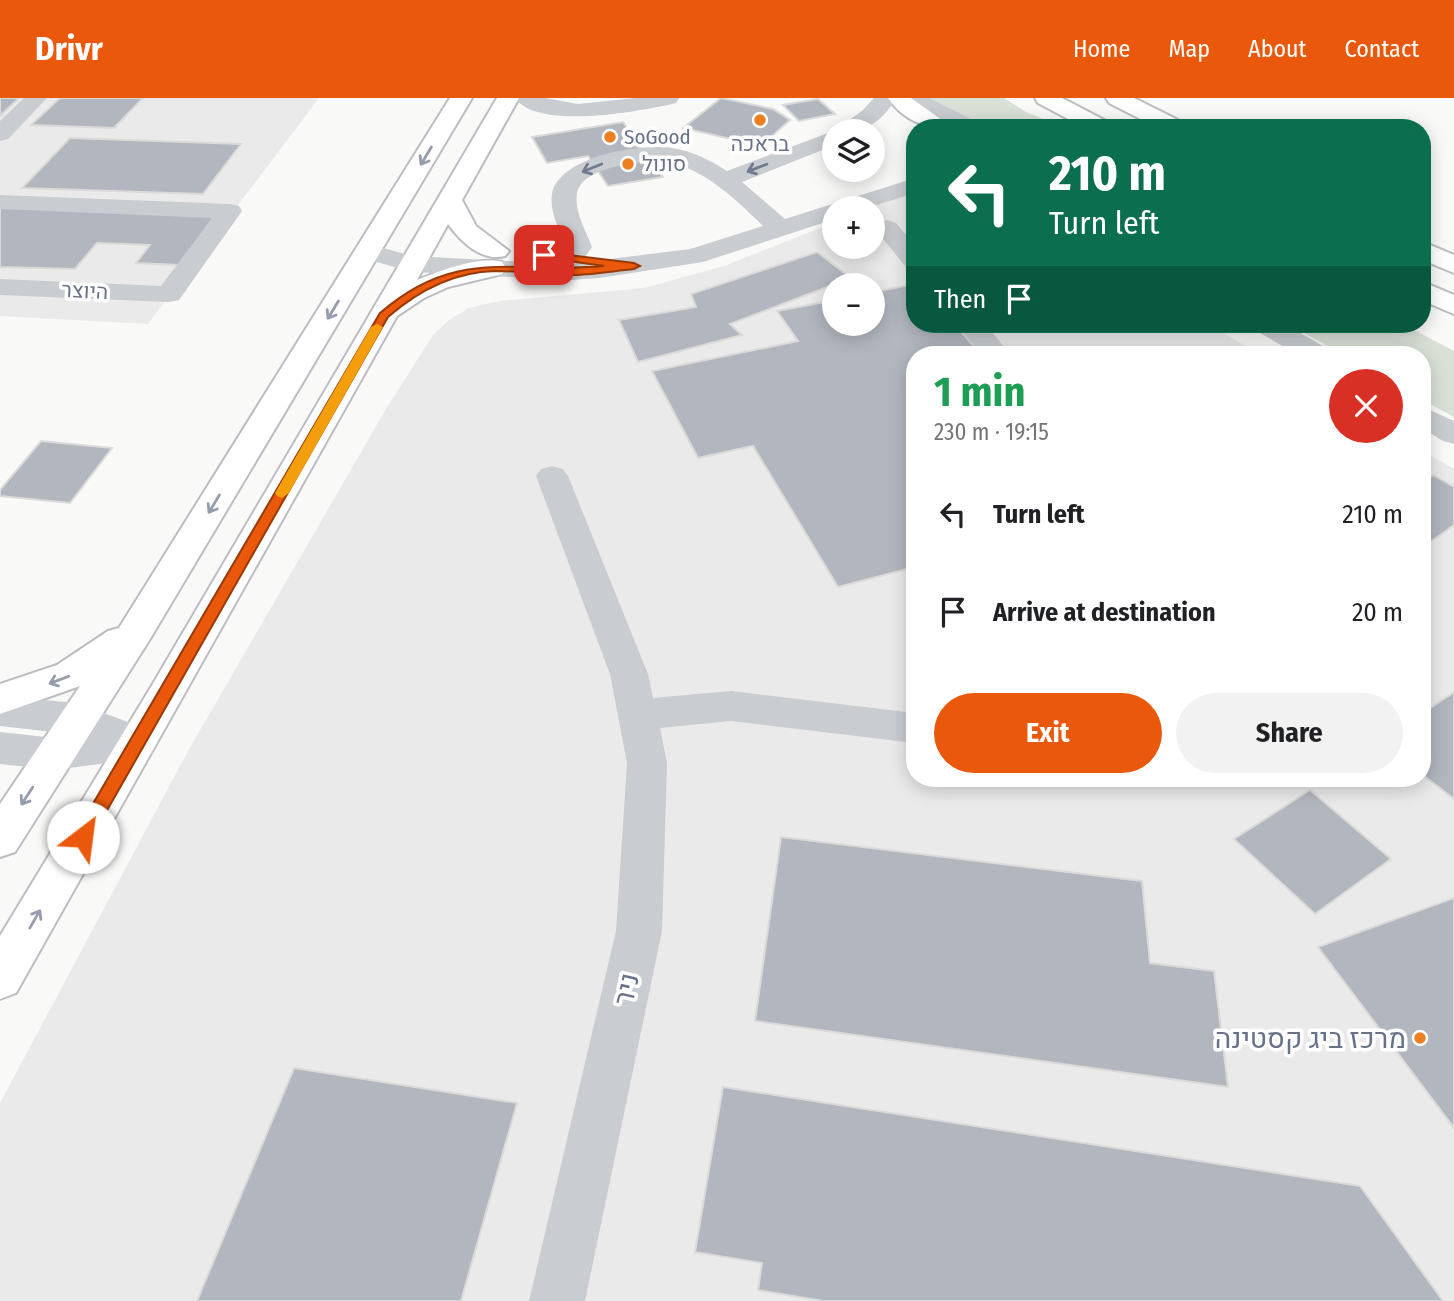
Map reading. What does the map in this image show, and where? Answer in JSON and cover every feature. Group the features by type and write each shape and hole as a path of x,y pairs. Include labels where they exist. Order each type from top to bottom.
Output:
{"highway":[{"path":"0,839 137,630 461,98"},
{"path":"0,978 508,98"},
{"path":"899,98 927,119"},
{"path":"1046,98 1085,119"},
{"path":"1118,98 1159,119"},
{"path":"384,315 424,285 495,259 458,222 450,200"},
{"path":"1431,254 1454,265"},
{"path":"1431,294 1454,306"},
{"path":"0,699 70,675 137,630"}],"street":[{"path":"0,134 36,98"},
{"path":"526,98 548,106 596,110 668,98"},
{"path":"548,106 607,98"},
{"path":"865,119 886,98"},
{"path":"912,98 953,119"},
{"path":"725,180 822,142"},
{"path":"567,257 574,254 579,247 564,202 566,186 577,174 597,164 654,153 668,154 698,164 725,180 781,229"},
{"path":"881,196 906,188"},
{"name":"היוצר","path":"0,202 230,211 169,293 0,287"},
{"path":"495,259 571,272 634,266 694,256 822,215"},
{"path":"887,228 906,250"},
{"path":"368,252 495,259 567,257 634,266"},
{"path":"1280,333 1303,346"},
{"path":"1431,421 1454,434"},
{"name":"ניר","path":"552,476 634,694 647,763 639,931 557,1301"},
{"path":"634,694 906,727"},
{"path":"0,710 77,719 138,743"},
{"path":"0,748 55,754 138,743"}],"shaded area":[{"path":"0,98 319,98 148,324 0,316"},
{"path":"924,98 1004,98 1044,119 968,119"},
{"path":"906,194 906,333 1223,333 1245,346 906,346 906,787 1431,787 1431,456 1454,469 1454,1301 0,1301 0,1103 188,751 386,409 433,335 449,320 469,308 500,301 644,288 724,266 822,227 822,259 885,259 885,202"},
{"path":"1304,333 1420,333 1454,351 1454,417 1431,404 1431,346 1328,346"}],"building":[{"path":"0,98 19,98 0,116"},
{"path":"60,98 143,98 114,128 31,125"},
{"path":"721,98 773,109 790,120 761,146 683,128"},
{"path":"818,99 835,114 799,121 783,105"},
{"path":"623,122 663,177 608,186 588,156 547,163 532,137"},
{"path":"70,138 241,144 203,194 22,188"},
{"path":"0,207 216,214 179,265 136,263 150,245 97,243 75,269 0,267"},
{"path":"817,252 822,259 826,259 844,273 822,273 822,289 730,324 742,335 638,362 619,320 696,307 691,294"},
{"path":"906,286 906,333 962,333 974,346 906,346 906,569 838,587 753,446 698,458 652,371 798,341 777,311 822,302 822,336 885,336 885,290"},
{"path":"41,441 112,448 70,503 0,496 0,490"},
{"path":"1433,475 1454,487 1454,525 1431,541"},
{"path":"1454,692 1454,799 1431,781 1431,708"},
{"path":"1310,790 1391,859 1315,914 1234,839"},
{"path":"781,837 1142,881 1150,963 1214,971 1228,1087 755,1021"},
{"name":"מרכז ביג קסטינה","path":"1454,898 1454,1128 1318,947"},
{"path":"294,1068 517,1103 461,1301 197,1301"},
{"path":"723,1087 1360,1186 1443,1301 823,1301 758,1290 762,1263 695,1252"}],"slow traffic":[{"path":"282,493 377,327"}],"place":[{"name":"בראכה","path":"760,120"},
{"name":"SoGood","path":"610,137"},
{"name":"סונול","path":"628,164"},
{"name":"מרכז ביג קסטינה","path":"1420,1038"}],"route":[{"path":"83,837 384,315 424,285 460,274 493,268 571,272 634,266 544,255"}]}
